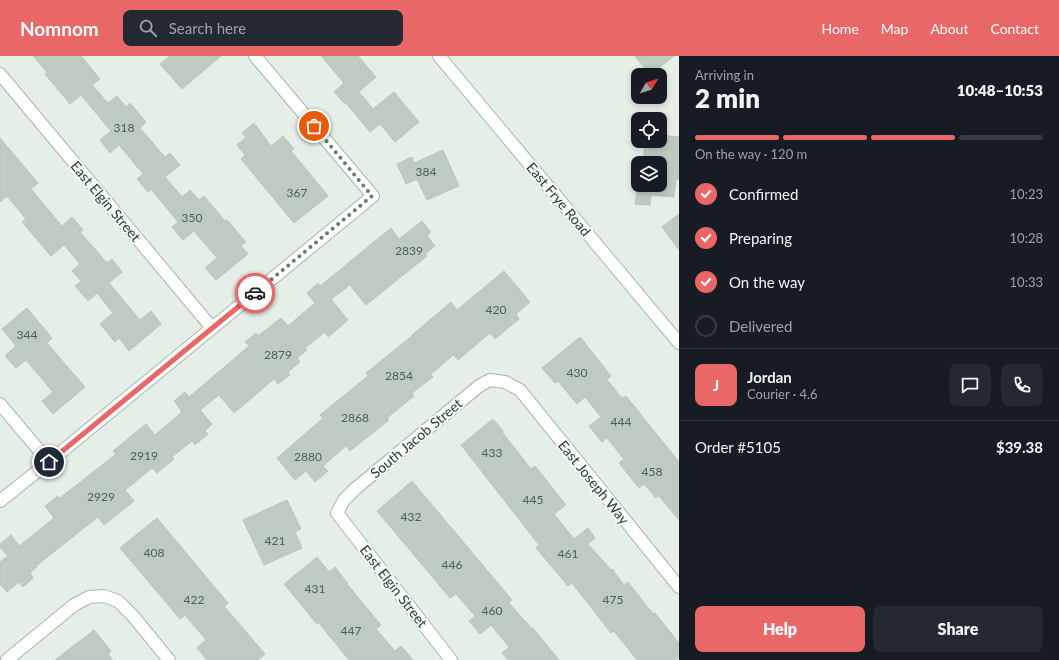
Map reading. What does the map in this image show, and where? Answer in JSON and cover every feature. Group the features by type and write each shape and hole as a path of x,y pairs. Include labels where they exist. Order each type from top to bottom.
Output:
{"street":[{"path":"0,501 372,196 255,56"},
{"name":"East Frye Road","path":"440,56 679,343"},
{"name":"East Elgin Street","path":"0,74 212,328"},
{"name":"South Jacob Street","path":"337,513 344,500 355,489 479,386 490,380 505,382"},
{"name":"East Joseph Way","path":"505,382 520,390 679,587"},
{"path":"0,404 49,462"},
{"name":"East Elgin Street","path":"337,513 451,660"},
{"path":"7,660 74,605 89,597 104,596 118,601 133,616 169,660"}],"building":[{"path":"33,56 81,56 100,79 92,85 108,103 117,96 126,107 130,103 146,122 140,128 165,157 170,153 180,165 165,177 182,197 190,190 199,200 204,196 225,221 227,220 246,242 241,246 248,254 216,280 205,268 217,258 194,231 183,240 172,227 178,222 151,189 148,192 137,179 143,174 119,145 110,153 100,140 111,131 81,95 70,104 45,74 47,72"},
{"path":"170,56 221,56 182,89 160,64"},
{"path":"321,56 358,56 376,77 359,92 373,109 394,92 419,122 395,142 380,124 370,132 346,103 345,104 334,92 344,83"},
{"path":"635,56 674,56 659,68 644,68"},
{"path":"254,123 271,146 283,136 294,149 291,151 328,196 294,223 241,159 245,155 237,145 246,137 242,133"},
{"path":"667,136 679,137 679,179 676,179 674,197 651,195 650,205 635,204 637,192 667,192 667,156 644,156 644,148 667,148"},
{"path":"0,138 38,183 31,189 62,226 72,217 83,230 80,232 107,263 112,259 122,272 109,283 140,320 151,311 161,324 129,351 119,338 115,342 100,324 113,313 97,293 88,301 75,286 81,281 72,271 80,264 64,245 51,256 22,222 26,219 7,196 0,202"},
{"path":"443,150 459,186 427,200 417,179 406,184 397,164 412,157 414,163"},
{"path":"679,214 679,250 662,227"},
{"path":"422,221 431,232 427,236 435,246 425,254 427,256 366,305 350,285 331,299 348,320 328,337 325,332 305,348 307,350 297,358 300,362 288,372 290,375 278,384 274,379 234,413 219,395 200,410 212,424 205,431 208,434 195,445 192,441 172,457 174,459 157,473 152,468 125,490 134,501 104,525 98,517 36,566 37,567 30,573 33,578 23,587 19,582 7,592 0,584 0,562 8,556 0,547 0,544 11,535 19,546 54,518 45,506 58,496 60,498 116,454 113,451 146,424 155,435 182,412 174,401 185,392 189,397 249,346 245,342 256,333 258,336 281,318 288,326 315,303 307,293 318,283 320,286 391,228 399,239"},
{"path":"504,271 530,302 516,314 519,319 495,339 490,333 458,360 453,355 431,374 433,377 412,393 414,396 387,418 389,420 350,451 346,446 323,466 328,471 315,482 306,471 295,480 277,458 323,418 320,415 368,376 366,373 451,302 457,310"},
{"path":"27,308 52,338 47,343 85,387 53,414 42,401 53,392 26,360 16,368 5,356 16,346 2,329"},
{"path":"580,337 611,376 607,380 622,398 626,396 679,462 679,520 658,495 656,498 644,484 639,488 619,463 624,459 607,438 602,442 589,426 601,417 585,397 577,404 558,381 555,383 542,368"},
{"path":"493,419 531,469 535,466 566,505 554,514 574,539 588,528 595,538 588,544 611,570 612,569 624,585 628,582 653,614 655,613 679,643 679,657 675,660 637,660 614,631 611,633 572,583 568,586 536,548 539,545 461,445"},
{"path":"412,481 512,600 509,603 532,629 533,628 559,660 508,660 502,653 509,647 491,625 480,634 469,621 475,616 456,594 450,598 377,511"},
{"path":"287,500 301,529 295,532 302,548 264,565 243,520"},
{"path":"157,518 228,603 224,606 265,654 258,660 207,660 197,648 206,640 185,615 180,619 120,548"},
{"path":"317,557 329,572 335,567 381,625 376,629 395,651 401,646 413,660 349,660 284,584"},
{"path":"94,630 111,651 108,654 113,660 55,660"}],"way so far":[{"path":"255,293 372,196 314,126"}],"route":[{"path":"49,462 255,293"}]}
